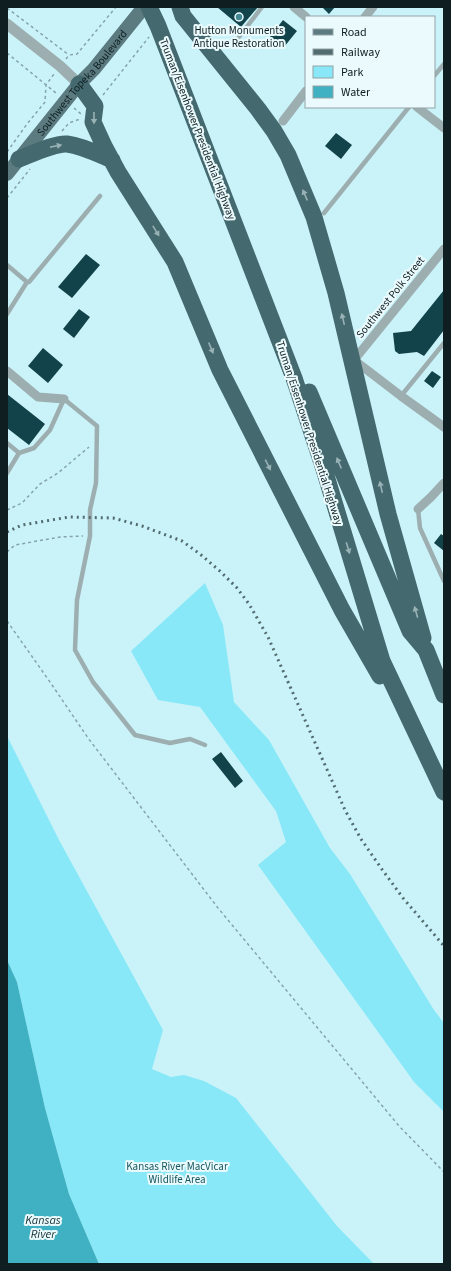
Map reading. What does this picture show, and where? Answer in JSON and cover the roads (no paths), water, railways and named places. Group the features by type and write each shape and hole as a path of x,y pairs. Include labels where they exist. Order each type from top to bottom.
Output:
{"highway":[{"name":"Truman/Eisenhower Presidential Highway","path":"149,7 158,26 298,376 410,631 426,650 444,695"},
{"name":"Truman/Eisenhower Presidential Highway","path":"161,7 260,257 284,322 324,469 382,661 444,792"},
{"path":"180,7 183,16 258,108 274,131 288,155 314,217 336,293 388,514 426,650"},
{"path":"79,84 95,106 93,122 112,160 175,262 220,370 342,610 433,769"},
{"path":"25,163 49,147 66,144 88,149 112,160"}],"main road":[{"name":"Southwest Topeka Boulevard","path":"7,174 25,163 65,101 94,69 144,7"}],"street":[{"path":"294,7 305,16"},
{"path":"366,16 373,7"},
{"path":"7,24 60,66 79,84"},
{"path":"283,122 305,93"},
{"path":"418,108 444,128"},
{"name":"Southwest Polk Street","path":"401,396 354,360 444,248"},
{"path":"7,371 38,397 64,399"},
{"path":"401,396 444,427"},
{"path":"418,509 444,483"}],"lane":[{"path":"239,37 262,7"},
{"path":"435,75 444,64"},
{"path":"324,213 408,108"},
{"path":"7,314 27,282 29,282 50,258 100,196"},
{"path":"7,265 27,282"},
{"path":"401,396 444,344"},
{"path":"7,473 19,453 34,448 50,430 64,399 97,426 96,482 90,510 90,536 77,600 75,650 93,682 135,735 170,743 190,739 205,745"},
{"path":"7,443 19,453"},
{"path":"418,509 420,528 444,582"}],"water":[{"name":"Kansas River","path":"7,960 17,982 45,1108 69,1194 99,1264 7,1264"}],"railway":[{"path":"7,532 22,525 69,517 113,518 142,526 182,541 221,572 237,588 249,604 268,637 345,810 361,839 403,898 444,946"}],"place":[{"name":"Hutton Monuments Antique Restoration","path":"239,17"}],"park label":[{"name":"Kansas River MacVicar Wildlife Area","path":"177,1172"}]}
